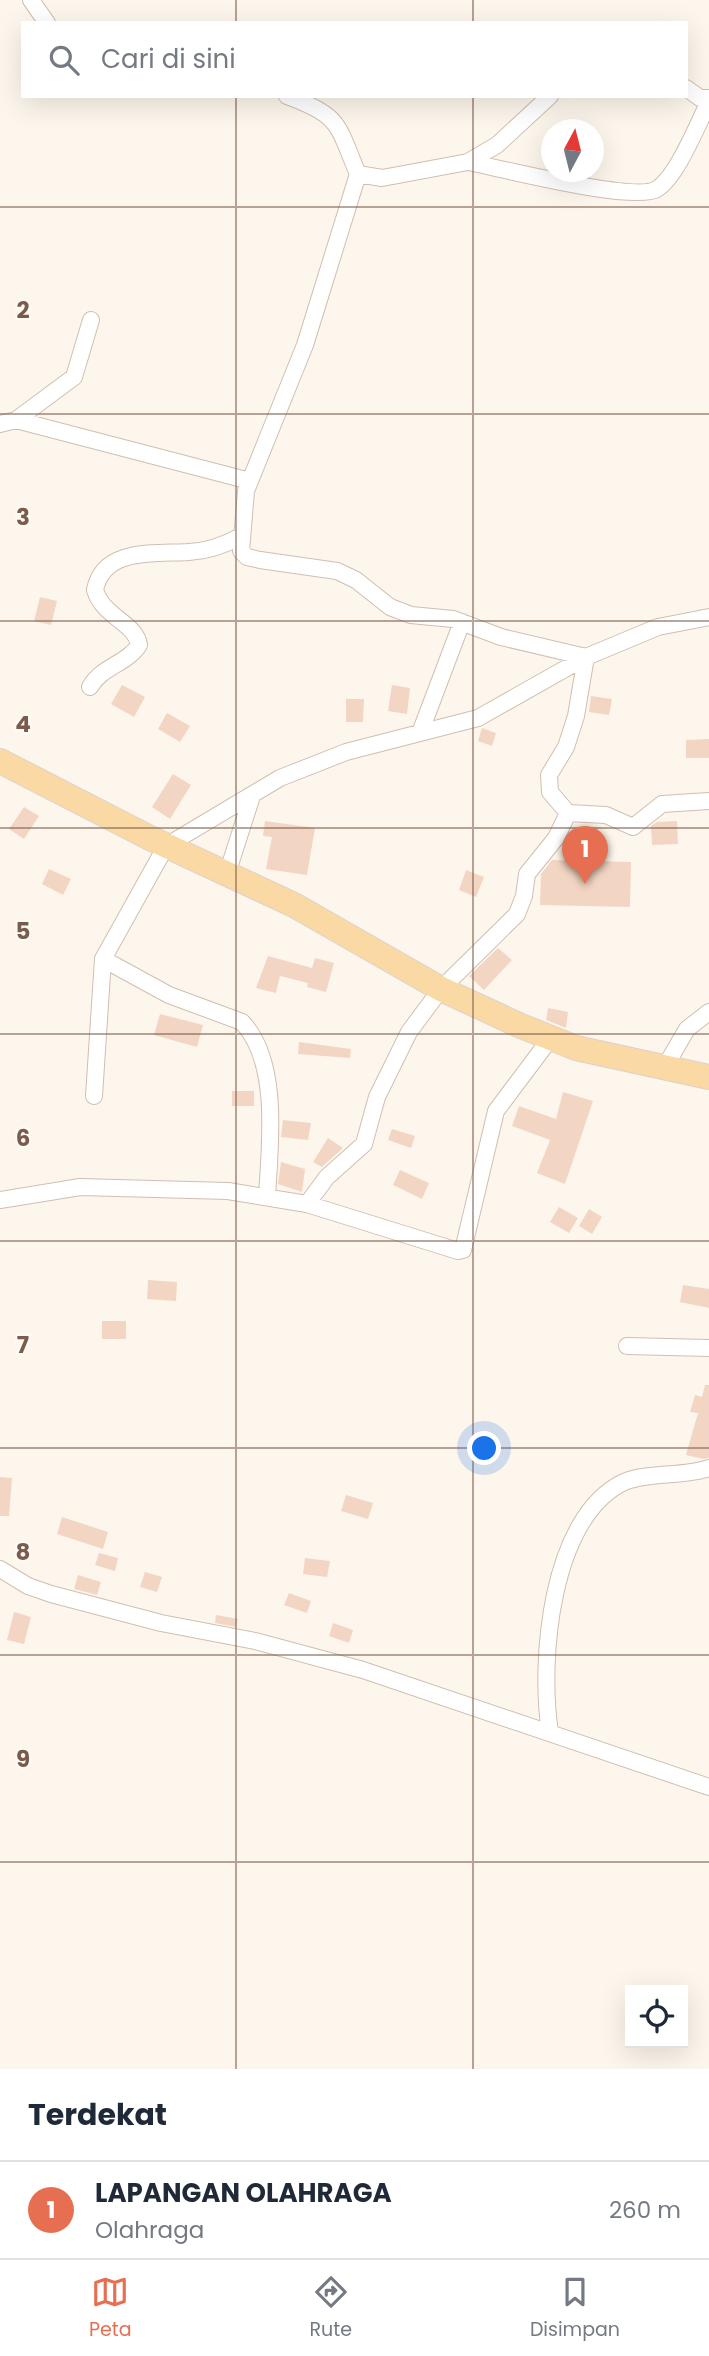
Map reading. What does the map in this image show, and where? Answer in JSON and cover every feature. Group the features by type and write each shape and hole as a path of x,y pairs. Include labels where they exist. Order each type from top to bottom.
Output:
{"main road":[{"path":"0,761 166,846 294,905 441,989 550,1039 576,1048 666,1065 709,1077"}],"street":[{"path":"31,0 46,21"},
{"path":"468,162 611,190 651,192 663,183 679,160 709,100 699,98 688,90"},
{"path":"292,98 317,108 340,127 358,174 305,345 250,481 241,551 247,557 337,571 356,580 399,612 462,622 511,639 586,657"},
{"path":"358,174 382,178 468,162 497,145 548,98"},
{"path":"8,422 74,377 90,320"},
{"path":"8,422 250,481"},
{"path":"90,687 105,669 131,654 139,645 132,631 110,615 100,603 95,590 105,568 137,554 206,550 241,536"},
{"path":"94,1097 103,959 166,846 280,778 345,752 478,718 586,657 658,627 709,617"},
{"path":"420,733 462,622"},
{"path":"586,657 573,727 562,757 549,775 550,792 568,813 606,815 633,827 662,804 709,801"},
{"path":"228,874 252,796"},
{"path":"307,1203 327,1177 364,1144 377,1097 398,1051 441,989 517,914 524,896 527,874 556,838 568,813"},
{"path":"103,959 169,995 242,1022 250,1031 262,1054 271,1123 267,1196"},
{"path":"666,1065 687,1029 709,1012"},
{"path":"0,1200 80,1188 228,1191 307,1203 458,1251 463,1250 496,1111 550,1039"},
{"path":"627,1346 709,1348"},
{"path":"550,1732 545,1692 551,1621 562,1572 578,1529 599,1501 624,1483 709,1468"},
{"path":"0,1569 28,1586 51,1594 161,1623 255,1641 363,1670 709,1787"}],"building":[{"path":"40,597 57,601 51,625 34,621"},
{"path":"122,685 145,697 134,717 111,704"},
{"path":"392,685 410,688 407,714 388,711"},
{"path":"591,696 612,699 609,715 589,712"},
{"path":"346,699 364,699 363,722 346,722"},
{"path":"167,713 190,726 180,742 158,729"},
{"path":"482,728 496,733 492,746 478,741"},
{"path":"709,739 709,758 686,758 686,740"},
{"path":"173,774 191,785 170,819 152,807"},
{"path":"24,807 39,816 24,839 9,829"},
{"path":"265,821 315,828 307,875 266,869 272,837 263,836"},
{"path":"677,821 678,844 652,845 651,826 657,822"},
{"path":"552,860 631,862 630,907 540,905 541,874"},
{"path":"49,869 71,879 63,895 42,884"},
{"path":"466,870 484,877 476,897 459,890"},
{"path":"498,948 512,960 484,990 469,976"},
{"path":"268,956 312,968 315,958 334,963 326,992 307,987 308,983 280,976 276,993 256,988"},
{"path":"548,1008 568,1012 566,1028 546,1020"},
{"path":"160,1014 203,1025 197,1047 154,1035"},
{"path":"299,1042 351,1049 350,1058 298,1054"},
{"path":"232,1091 254,1091 254,1106 232,1106"},
{"path":"563,1092 593,1101 565,1184 537,1173 550,1140 512,1126 519,1106 556,1119"},
{"path":"283,1120 311,1123 308,1140 281,1137"},
{"path":"392,1129 415,1136 411,1148 388,1140"},
{"path":"328,1138 343,1148 322,1167 313,1162"},
{"path":"281,1162 305,1169 302,1192 278,1184"},
{"path":"400,1170 429,1183 422,1199 393,1185"},
{"path":"559,1207 578,1218 569,1233 550,1222"},
{"path":"589,1209 602,1217 592,1234 579,1226"},
{"path":"148,1280 177,1282 176,1301 147,1299"},
{"path":"683,1285 709,1289 709,1308 680,1302"},
{"path":"102,1321 126,1321 126,1339 102,1339"},
{"path":"705,1385 709,1385 709,1458 704,1459 686,1455 698,1413 690,1412 695,1395 702,1397"},
{"path":"0,1477 12,1478 9,1516 0,1516"},
{"path":"346,1495 373,1503 368,1519 341,1511"},
{"path":"62,1517 108,1532 103,1549 57,1534"},
{"path":"99,1553 118,1558 115,1571 95,1565"},
{"path":"305,1558 330,1561 327,1577 303,1574"},
{"path":"145,1572 162,1577 157,1592 140,1587"},
{"path":"78,1575 101,1582 97,1595 74,1589"},
{"path":"289,1593 311,1601 307,1613 284,1605"},
{"path":"14,1612 31,1617 24,1644 7,1640"},
{"path":"216,1615 238,1619 236,1627 215,1623"},
{"path":"333,1623 353,1630 349,1643 329,1636"}],"place":[{"name":"LAPANGAN OLAHRAGA","path":"585,884"}]}
